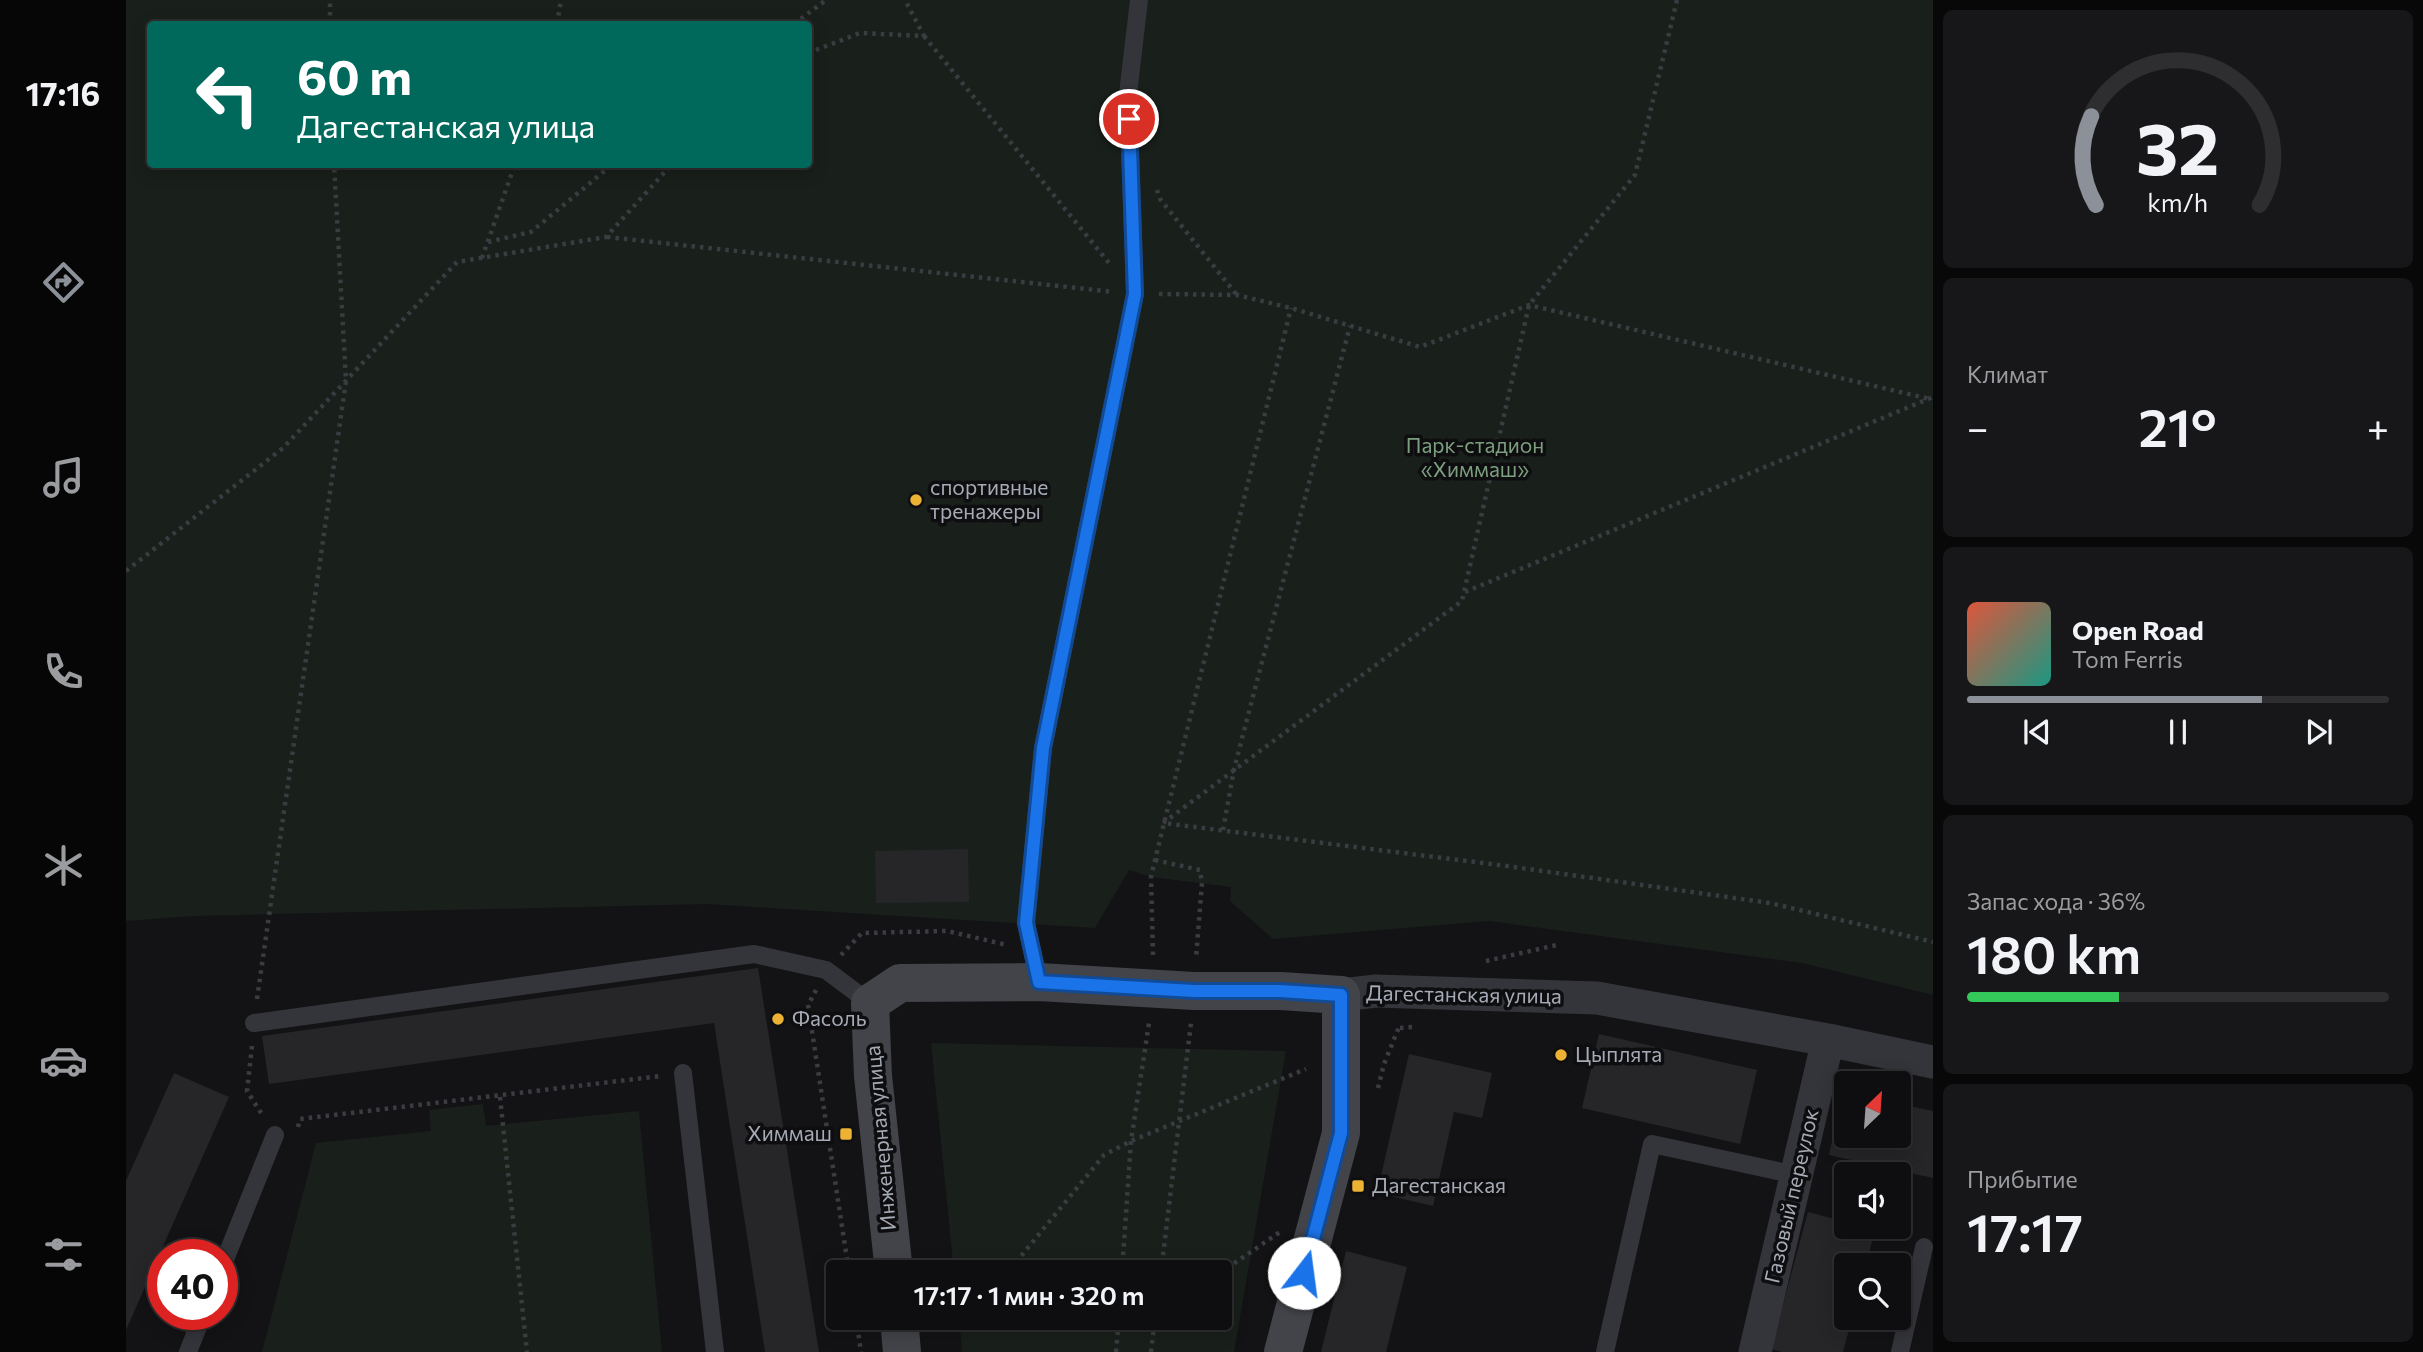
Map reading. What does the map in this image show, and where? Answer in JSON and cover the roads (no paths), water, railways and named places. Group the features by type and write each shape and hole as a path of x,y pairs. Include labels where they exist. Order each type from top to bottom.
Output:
{"street":[{"name":"Дагестанская улица","path":"870,1003 900,983 1039,982 1194,991 1280,991 1341,995 1376,991 1597,998 1933,1062"},
{"path":"1283,1352 1341,1133 1341,995"},
{"name":"Инженерная улица","path":"870,1003 873,1076 893,1260"},
{"name":"Газовый переулок","path":"1755,1352 1828,1040"},
{"path":"900,1330 902,1352"}],"lane":[{"path":"1039,982 1026,923 1043,748 1135,294 1128,94 1139,0"},
{"path":"254,1023 754,954 826,970 870,1003"},
{"path":"683,1073 715,1352"},
{"path":"233,1239 275,1135"},
{"path":"1605,1352 1652,1144 1797,1175"},
{"path":"1900,1352 1924,1247"},
{"path":"188,1352 197,1330"}],"place":[{"name":"спортивные тренажеры","path":"916,500"},
{"name":"Фасоль","path":"778,1019"},
{"name":"Цыплята","path":"1561,1055"},
{"name":"Химмаш","path":"846,1134"},
{"name":"Дагестанская","path":"1358,1186"}],"park label":[{"name":"Парк-стадион «Химмаш»","path":"1475,458"}]}
